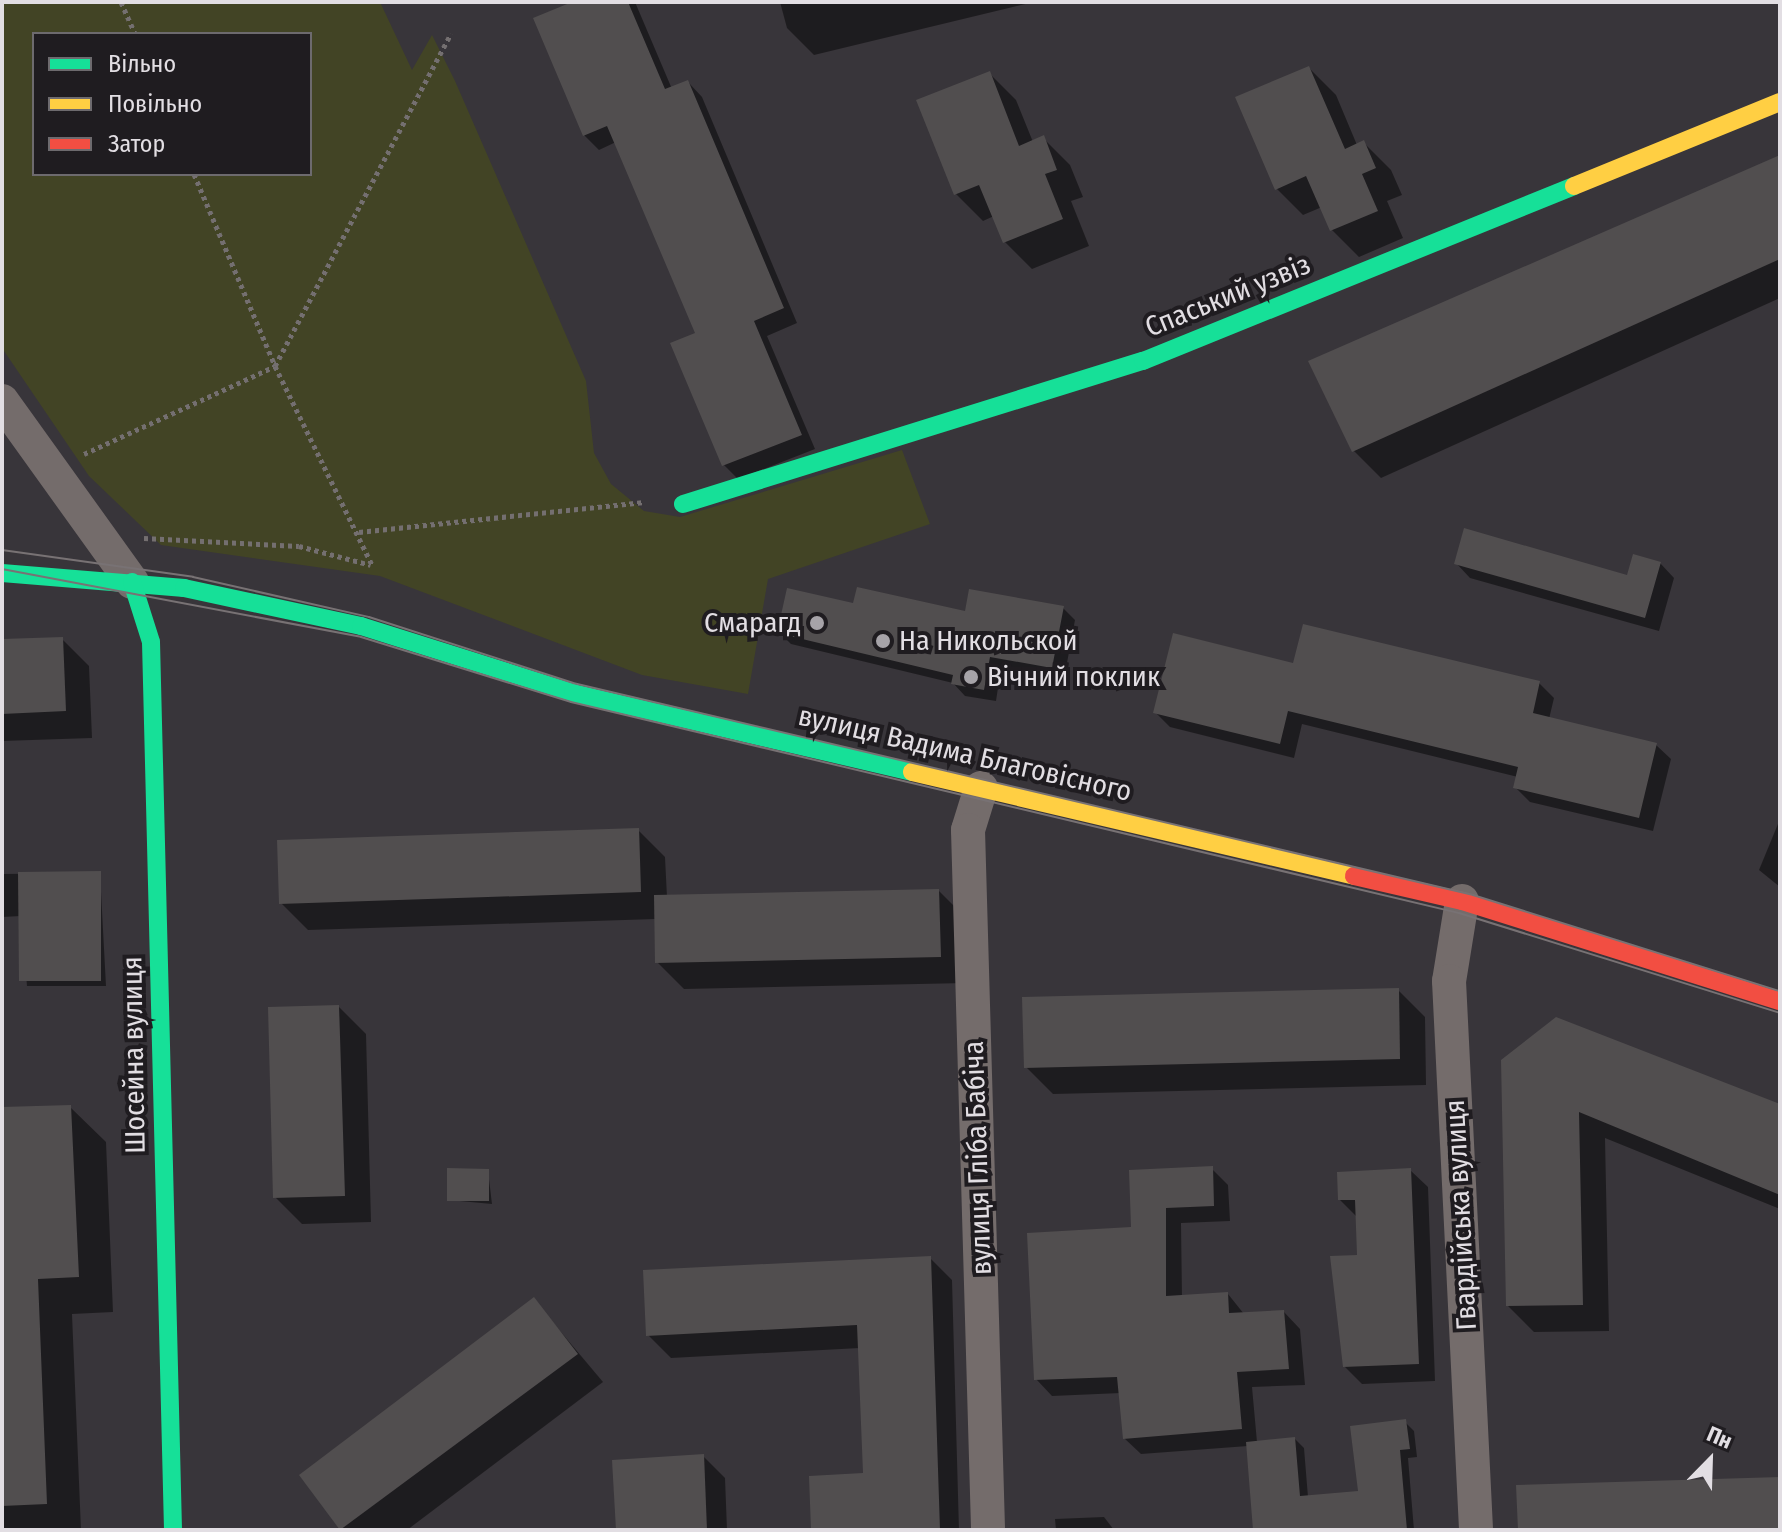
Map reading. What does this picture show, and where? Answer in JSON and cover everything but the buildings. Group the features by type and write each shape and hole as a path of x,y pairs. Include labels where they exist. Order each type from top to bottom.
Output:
{"street":[{"name":"Спаський узвіз","path":"683,504 1143,361 1780,102"},
{"path":"2,401 98,541 132,582"},
{"name":"вулиця Вадима Благовісного","path":"2,573 132,582 361,626 573,693 1462,901 1780,1001"},
{"name":"Шосейна вулиця","path":"132,582 151,642 173,1530"},
{"name":"вулиця Гліба Бабіча","path":"981,788 968,830 988,1530"},
{"name":"Гвардійська вулиця","path":"1462,901 1449,981 1476,1530"}],"path":[{"path":"121,2 134,32"},
{"path":"84,454 275,366 451,34"},
{"path":"98,541 299,546 372,565 359,532 275,366 195,176"},
{"path":"359,532 633,501 683,504"}],"green space":[{"path":"2,2 380,2 412,70 432,35 455,81 586,381 594,453 611,484 644,511 680,517 902,450 930,524 768,579 748,694 642,675 380,576 161,545 89,476 2,348"}],"tram line":[{"path":"2,550 193,577 369,617 573,683 1473,895 1780,991"},
{"path":"2,569 361,637 571,702 1459,913 1780,1013"}],"traffic: fast":[{"path":"683,504 1143,361 1574,186"},
{"path":"2,573 184,588 361,626 573,693 912,772"},
{"path":"132,582 151,642 173,1530"}],"traffic: slow":[{"path":"1574,186 1780,102"},
{"path":"912,772 1354,876"}],"traffic: jam":[{"path":"1354,876 1462,901 1780,1001"}],"place":[{"name":"Смарагд","path":"817,623"},
{"name":"На Никольской","path":"883,641"},
{"name":"Вічний поклик","path":"971,677"}]}
